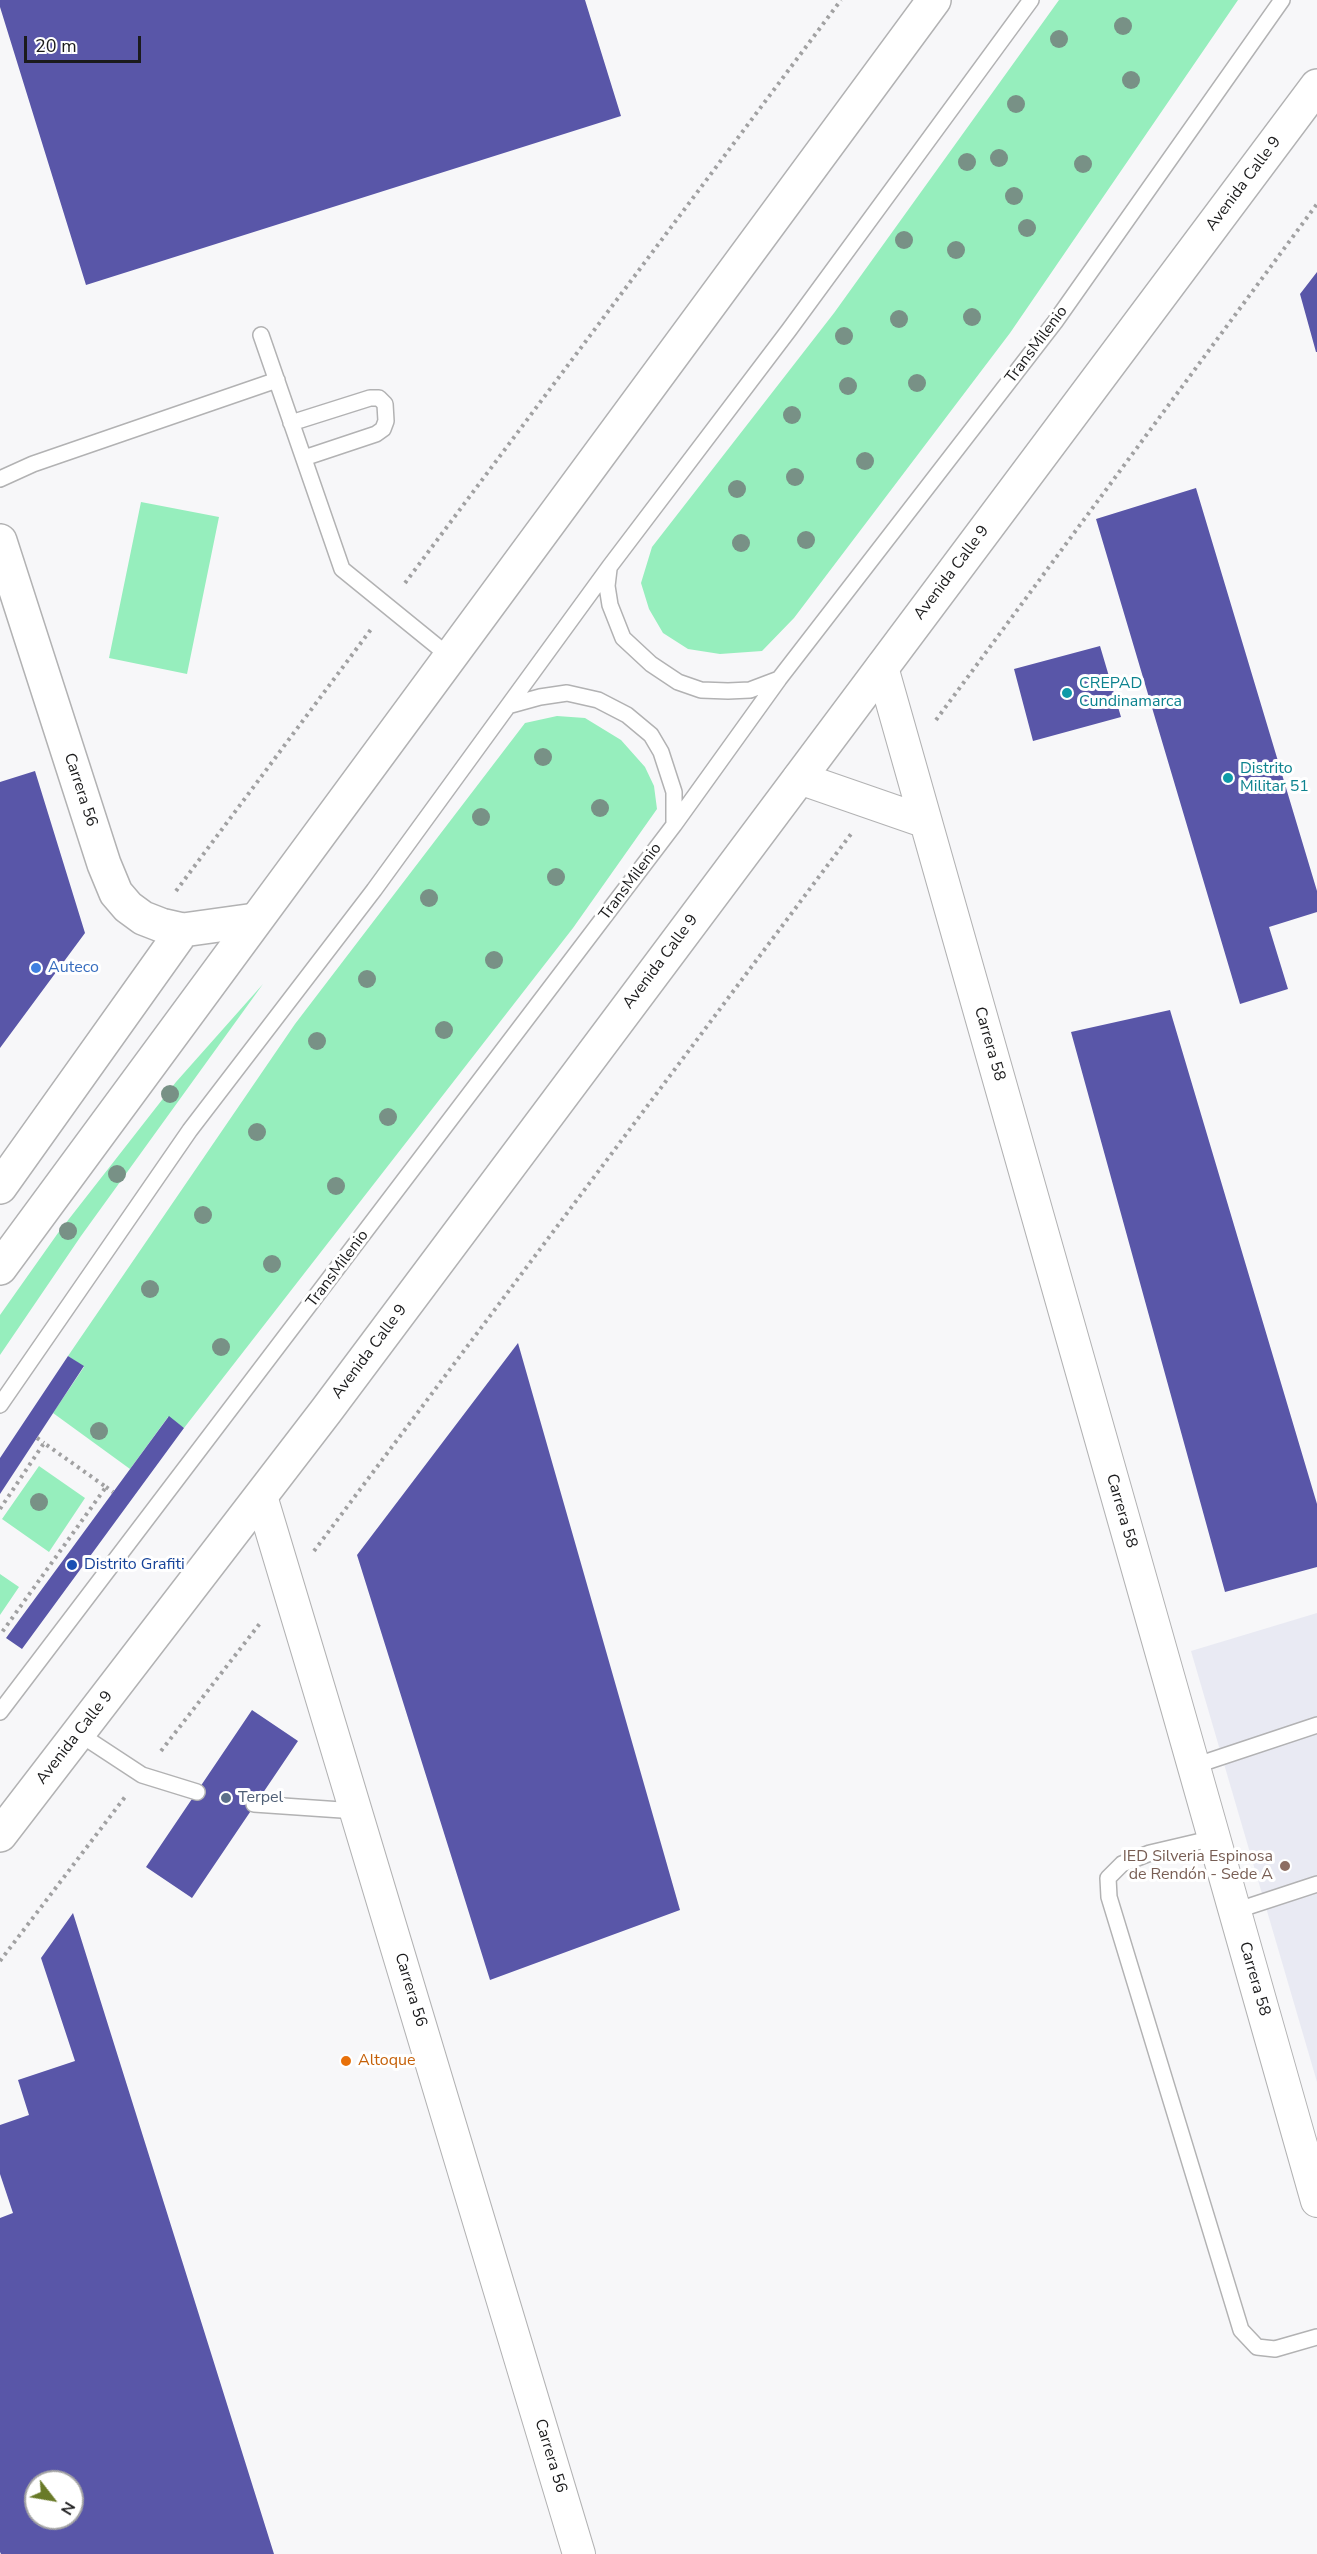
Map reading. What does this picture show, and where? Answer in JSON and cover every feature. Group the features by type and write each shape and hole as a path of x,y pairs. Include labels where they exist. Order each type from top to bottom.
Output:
{"main road":[{"path":"0,1268 934,0"},
{"name":"Avenida Calle 9","path":"0,1835 261,1496 1317,86"},
{"name":"Carrera 56","path":"0,541 104,864 116,893 128,907 143,918 183,930 255,920"},
{"path":"0,1186 183,930"}],"street":[{"name":"Carrera 58","path":"882,667 1234,1911 1307,2129 1317,2201"},
{"path":"799,778 926,822"},
{"name":"Carrera 56","path":"261,1496 579,2554"}],"lane":[{"path":"0,1405 190,1130 374,890 511,705 610,566 789,330 1030,0"},
{"name":"TransMilenio","path":"0,1712 674,825 779,680 1055,322 1282,0"},
{"path":"261,335 342,569 449,656"},
{"path":"0,479 33,464 277,380"},
{"path":"291,423 370,398 379,398 384,404 386,421 383,429 376,434 304,458"},
{"path":"610,566 607,585 616,624 634,650 651,664 678,682 701,690 750,690 779,680"},
{"path":"511,705 567,693 597,700 627,715 651,735 661,752 674,792 674,825"},
{"path":"1194,1766 1317,1725"},
{"path":"78,1734 142,1775 196,1792"},
{"path":"255,1804 356,1811"},
{"path":"1214,1838 1150,1852 1122,1864 1108,1878 1109,1897 1241,2330 1257,2347 1275,2349 1317,2337"},
{"path":"1234,1911 1317,1884"}],"path":[{"path":"176,892 841,0"},
{"path":"939,715 1317,204"},
{"path":"313,1553 851,834"},
{"path":"36,1438 113,1492"},
{"path":"0,1509 44,1443"},
{"path":"0,1635 106,1486"}],"shaded area":[{"name":"IED Silveria Espinosa de Rendón - Sede A","path":"1317,1613 1317,2082 1191,1651"}],"green space":[{"path":"1059,0 1238,0 1010,333 794,618 762,651 720,654 688,649 663,633 649,609 641,583 652,547 834,313"},
{"path":"141,502 219,517 187,674 109,658"},
{"path":"557,716 585,718 621,740 645,767 654,786 657,809 573,928 184,1428 168,1417 130,1469 53,1413 84,1367 68,1356 295,1024 525,723"},
{"path":"263,984 81,1236 0,1355 0,1315 58,1233 176,1082"},
{"path":"39,1466 85,1498 49,1552 2,1519"},
{"path":"0,1574 19,1587 0,1615"}],"building":[{"path":"0,0 585,0 621,116 86,285 0,7"},
{"path":"1317,272 1317,352 1316,352 1300,294"},
{"name":"Distrito Militar 51","path":"1196,488 1317,891 1317,912 1269,927 1288,989 1240,1004 1096,519"},
{"name":"CREPAD Cundinamarca","path":"1100,646 1121,717 1033,741 1014,669"},
{"path":"35,771 85,933 0,1048 0,782"},
{"path":"1170,1010 1317,1504 1317,1567 1225,1592 1071,1032"},
{"path":"518,1343 680,1910 490,1980 357,1555"},
{"path":"68,1356 84,1366 0,1494 0,1458"},
{"name":"Distrito Grafiti","path":"169,1416 184,1428 22,1649 6,1638"},
{"name":"Terpel","path":"252,1710 298,1741 192,1898 146,1867"},
{"path":"73,1913 274,2554 1,2554 0,2552 0,2218 13,2213 0,2174 0,2125 29,2115 18,2080 75,2061 41,1958"}],"place":[{"name":"CREPAD Cundinamarca","path":"1067,693"},
{"name":"Distrito Militar 51","path":"1228,778"},
{"name":"Auteco","path":"36,968"},
{"name":"Distrito Grafiti","path":"72,1565"},
{"name":"Terpel","path":"226,1798"},
{"name":"IED Silveria Espinosa de Rendón - Sede A","path":"1285,1866"},
{"name":"Altoque","path":"346,2061"}]}
